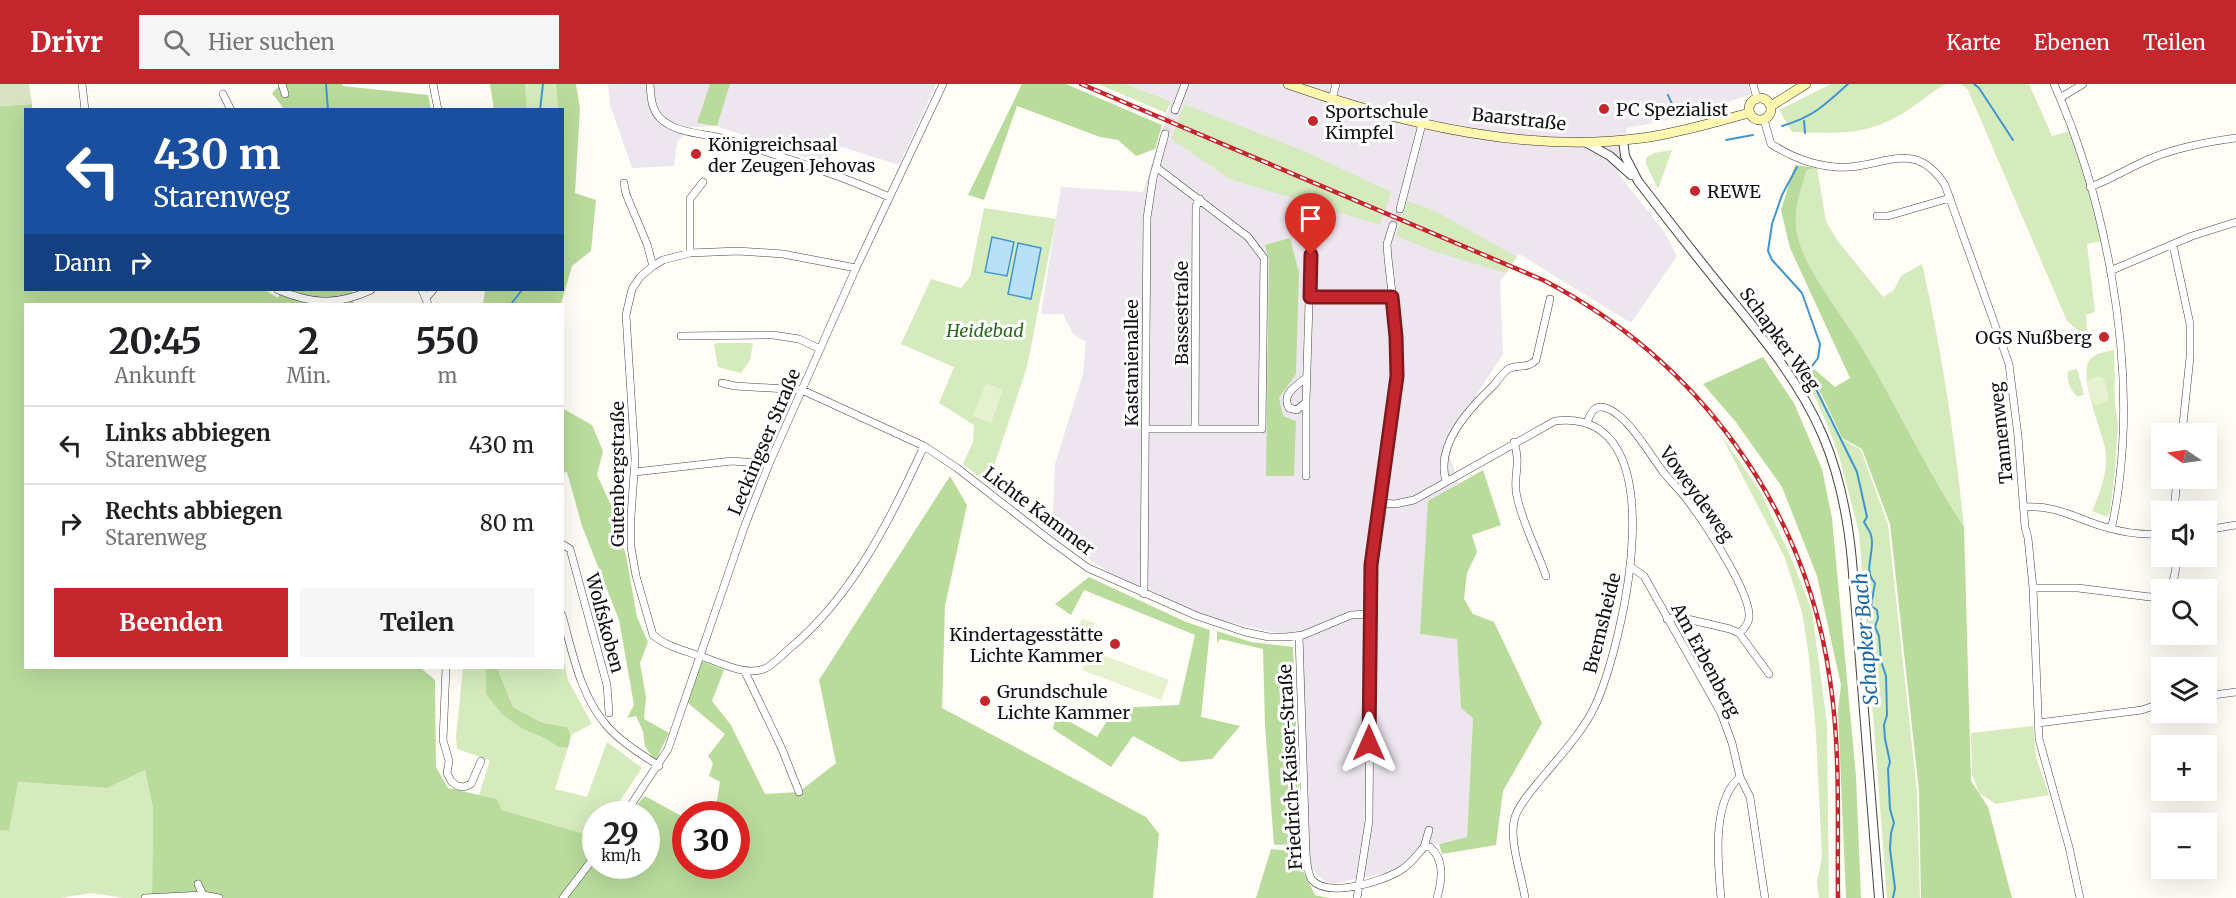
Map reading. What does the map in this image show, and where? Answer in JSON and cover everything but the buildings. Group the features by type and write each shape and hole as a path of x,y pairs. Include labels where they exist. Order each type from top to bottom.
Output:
{"main road":[{"name":"Baarstraße","path":"1288,84 1332,99 1422,123 1496,135 1585,142 1670,134 1749,113"},
{"path":"1771,106 1806,84"},
{"path":"1757,98 1767,100 1771,106 1771,113 1764,120 1754,119 1749,113 1751,102 1757,98"}],"street":[{"path":"82,84 85,108"},
{"path":"282,84 285,94"},
{"path":"433,84 438,108"},
{"path":"650,84 652,108 660,119 668,124 684,130 727,139 889,197"},
{"name":"Leckingser Straße","path":"634,801 659,766 674,735 769,464 856,268 943,84"},
{"path":"1175,110 1185,84"},
{"path":"1332,99 1336,84"},
{"path":"1753,84 1757,98"},
{"path":"2054,84 2090,187 2110,271 2120,342 2124,411 2120,472 2111,529"},
{"path":"2060,98 2083,84"},
{"path":"223,94 230,108"},
{"name":"Tannenweg","path":"1764,120 1771,144 1792,158 1813,164 1846,167 1906,157 1924,162 1936,171 1945,184 2009,364 2033,588 2038,723 2043,754 2069,847 2080,898"},
{"path":"1400,209 1422,123"},
{"name":"Kastanienallee","path":"1144,594 1147,218 1153,178 1165,134"},
{"path":"2090,187 2161,155 2195,145 2236,138"},
{"name":"Schapker Weg","path":"1623,140 1625,156 1638,181"},
{"name":"Schapker Weg","path":"1585,142 1610,156 1638,181 1783,364 1807,402 1833,460 1845,509 1851,552 1879,898"},
{"path":"1146,429 1262,429 1264,258 1248,237 1156,167"},
{"path":"690,253 690,199 704,182"},
{"path":"624,183 653,266"},
{"path":"1876,216 1888,216 1950,198"},
{"name":"Bassestraße","path":"1195,428 1196,207 1200,199"},
{"path":"2110,271 2222,225 2236,222"},
{"path":"1357,898 1369,820 1372,550 1396,392 1398,356 1387,244 1394,225"},
{"path":"1306,476 1306,378 1311,237"},
{"path":"2173,245 2190,324 2190,357 2182,423"},
{"name":"Gutenbergstraße","path":"745,672 659,641 650,628 631,547 635,472 627,303 636,282 653,266 663,260 690,253 738,251 774,254 856,268"},
{"path":"281,291 312,301 330,302 348,299 368,291"},
{"path":"1310,297 1392,297"},
{"path":"1446,481 1443,471 1448,447 1464,417 1509,369 1532,364 1536,360 1550,299"},
{"path":"681,336 773,335 799,339 820,349"},
{"path":"1306,378 1289,393 1286,404 1289,408 1297,410 1306,402"},
{"path":"722,382 735,386 802,390"},
{"name":"Lichte Kammer","path":"802,390 924,446 974,480 1051,542 1086,566 1197,616 1245,632 1269,637 1299,636 1351,615 1370,614"},
{"name":"Voweydeweg","path":"1587,422 1596,408 1606,408 1612,411 1626,423 1687,499 1707,528 1738,582 1749,619 1746,627 1739,633"},
{"path":"1380,503 1395,504 1414,500 1555,421 1567,419 1587,422"},
{"name":"Bremsheide","path":"1525,898 1514,839 1515,818 1530,793 1577,735 1595,706 1613,652 1631,567 1631,494 1628,473 1615,445 1605,433 1587,422"},
{"path":"1514,442 1519,455 1517,499 1546,576"},
{"path":"799,792 782,749 745,672 765,668 800,640 830,609 903,493 924,446"},
{"path":"635,472 732,461 769,464"},
{"path":"2023,507 2052,508 2111,529 2151,534"},
{"path":"2217,528 2236,525"},
{"name":"Wolfskoben","path":"564,545 570,549 607,685 609,714"},
{"name":"Am Erbenberg","path":"1631,567 1644,576 1721,713 1732,743 1740,777 1750,797 1765,898"},
{"path":"2033,588 2078,588 2151,597"},
{"path":"1667,620 1679,617 1739,633 1769,674"},
{"path":"564,622 578,674 586,696 596,712 616,735 659,766"},
{"name":"Friedrich-Kaiser-Straße","path":"1299,636 1309,875 1315,885 1326,891 1346,892 1401,870 1424,847"},
{"path":"446,669 443,740 448,761 447,773 451,781 457,786 464,787 471,784 481,761"},
{"path":"2217,695 2236,692"},
{"path":"2038,723 2142,710 2151,707"},
{"path":"1721,898 1718,863 1719,832 1725,797 1732,783 1740,777"},
{"path":"1429,830 1424,847 1430,847 1440,861 1441,884 1437,898"},
{"path":"563,898 582,873"},
{"path":"198,884 203,895"},
{"path":"145,898 203,895 219,898"}],"shaded area":[{"path":"608,84 936,84 899,165 839,146 824,164 717,126 692,127 677,142 674,166 632,168 610,105"},
{"path":"1125,84 1748,84 1751,94 1689,116 1627,128 1617,172 1665,233 1677,256 1631,323 1519,254 1500,282 1503,354 1480,389 1453,438 1450,458 1459,483 1428,502 1457,639 1461,707 1473,718 1467,837 1423,847 1401,870 1332,884 1324,881 1311,868 1304,850 1300,753 1303,665 1296,631 1281,634 1198,615 1153,591 1122,581 1043,528 1053,515 1055,464 1083,374 1086,342 1073,334 1063,314 1041,314 1061,187 1143,192 1171,101"}],"green space":[{"path":"0,84 29,84 32,104 0,106"},
{"path":"281,84 342,84 343,86 428,95 431,108 283,108 272,93"},
{"path":"490,84 525,84 527,108 494,108"},
{"path":"525,84 556,84 558,108 527,108"},
{"path":"556,84 576,84 580,109 575,193 596,200 591,251 572,266 561,303 483,303 485,291 564,291 564,108 558,108"},
{"path":"710,84 730,84 717,126 697,123"},
{"path":"1022,84 1066,84 1162,125 1155,149 1136,156 1118,140 1100,137 1017,106 984,200 968,195"},
{"path":"1098,84 1125,84 1171,101 1166,113"},
{"path":"1831,84 1946,84 1908,110 1879,125 1852,132 1792,132 1779,110"},
{"path":"1961,84 2029,84 2052,136 2071,131 2089,187 2102,241 2087,244 2095,312 2086,315 2087,333 2079,331 2067,321 1968,90"},
{"path":"32,104 32,108 24,108 24,291 267,291 278,298 281,291 352,291 354,303 24,303 24,669 422,669 435,680 436,767 448,788 497,799 502,810 582,833 582,879 660,879 660,804 672,811 672,879 750,879 750,801 717,801 720,782 709,776 713,763 708,756 725,734 688,703 702,661 724,670 712,701 731,725 765,794 799,792 836,763 819,680 950,476 967,505 945,606 942,708 1146,817 1159,834 1153,898 152,898 153,809 145,770 107,788 18,782 9,831 0,830 0,106"},
{"path":"1184,104 1306,152 1391,192 1380,225 1230,179 1171,139"},
{"path":"1672,150 1658,189 1646,164 1646,158 1654,153"},
{"path":"1795,165 1817,168 1807,170 1797,209 1797,233 1808,263 1859,342 1926,464 1964,527 1971,781 1988,807 2012,898 1921,898 1919,791 1890,524 1862,449 1842,438 1822,395 1810,377 1807,363 1835,387 1850,378 1790,248 1781,210"},
{"path":"1817,168 1826,221 1837,240 1883,297 1894,290 1901,276 1922,264 1947,395 1964,527 1926,464 1859,342 1817,279 1801,248 1796,225 1798,201 1807,170"},
{"path":"1407,201 1433,210 1517,257 1506,273 1436,252 1396,236"},
{"name":"Heidebad","path":"984,208 1056,219 1027,367 988,484 963,464 973,442 974,425 939,403 954,367 901,344 931,279 961,288 970,277"},
{"path":"1290,238 1299,273 1296,374 1279,398 1283,416 1296,421 1294,476 1266,476 1269,260 1265,245"},
{"path":"717,343 753,343 750,360 741,373 718,367 714,345"},
{"path":"2114,350 2115,405 2118,424 2110,512 2107,517 2092,511 2103,480 2106,456 2089,391 2087,369 2089,361 2094,356"},
{"path":"1763,357 1794,403 1822,469 1832,518 1856,776 1861,898 1846,898 1838,710 1841,685 1817,576 1782,487 1735,421 1703,384"},
{"path":"1806,363 1809,378 1821,396 1842,439 1861,450 1888,525 1917,792 1920,898 1887,898 1859,532 1831,434 1816,399 1797,368"},
{"path":"2077,369 2084,394 2078,397 2068,381 2068,371"},
{"path":"2099,376 2104,379 2109,398 2107,402 2097,405 2092,402 2087,384 2090,379"},
{"path":"986,383 1003,390 991,423 973,416"},
{"path":"564,409 592,425 603,451 597,475 611,505 626,555 637,617 648,642 640,663 646,697 644,719 669,733 655,762 645,746 643,731 636,716 627,718 634,705 619,620 582,526 567,472 564,473"},
{"path":"1720,433 1760,491 1790,555 1812,611 1827,724 1829,898 1819,898 1817,882 1822,857 1816,733 1802,612 1785,558"},
{"path":"1483,470 1501,525 1472,535 1477,552 1467,573 1464,599 1473,614 1494,622 1542,723 1503,791 1496,845 1442,854 1439,844 1467,837 1473,718 1461,708 1457,639 1420,634 1428,501"},
{"path":"1089,577 1186,622 1210,630 1201,717 1240,726 1212,759 1181,762 1133,736 1111,767 1053,729 1056,714 1097,737 1115,708 1179,705 1195,635 1084,590 1071,615 1055,604"},
{"path":"1082,619 1095,623 1087,645 1073,640"},
{"path":"1217,631 1251,642 1293,647 1301,844 1274,845 1265,725 1263,649 1220,639 1217,643"},
{"path":"1089,650 1169,680 1161,700 1082,670"},
{"path":"564,661 568,680 592,724 571,735 567,727 543,723 513,707 497,669 564,669"},
{"path":"463,669 486,669 486,694 521,728 558,747 568,748 555,789 587,797 607,742 642,768 620,801 582,801 582,833 502,810 497,799 479,795 490,760 457,749 456,736"},
{"path":"486,669 497,669 513,707 543,723 567,727 571,735 568,748 558,747 521,728 502,714 486,694"},
{"path":"2033,726 2036,757 2049,795 1996,804 1979,793 1972,774 1971,733"},
{"path":"145,770 153,809 152,898 125,898 91,893 60,898 0,898 0,830 9,831 17,782 107,788"},
{"path":"645,796 654,801 640,801"},
{"path":"1271,849 1301,852 1303,871 1315,895 1329,898 1256,898"}],"water":[{"path":"992,237 1014,242 1007,276 985,272"},
{"path":"1018,243 1041,248 1031,299 1008,294"}],"waterway":[{"path":"326,84 328,108"},
{"path":"540,108 543,84"},
{"path":"1782,126 1818,110 1848,84"},
{"path":"1974,84 1979,88 2013,140"},
{"path":"1668,95 1674,107 1685,114"},
{"name":"Schapker Bach","path":"1804,121 1805,133"},
{"path":"1726,140 1753,135"},
{"name":"Schapker Bach","path":"1797,167 1782,195 1772,224 1768,251 1772,260 1802,293 1820,344 1818,358 1807,373 1807,378 1815,387 1857,472 1867,517 1864,522 1871,535 1869,566 1871,578 1875,583 1871,606 1877,610 1878,618 1875,627 1879,636 1881,661 1886,676 1887,715 1884,725 1890,762 1888,769 1890,809 1894,823 1890,849 1895,888 1893,898"},
{"path":"512,303 521,291"}],"tunnel":[{"path":"1165,134 1175,110"},
{"path":"1393,225 1400,209"}],"railway":[{"path":"1081,84 1543,280 1599,313 1650,352 1696,396 1736,445 1770,499 1797,556 1817,616 1830,680 1836,734 1838,898"}],"place":[{"name":"PC Spezialist","path":"1604,109"},
{"name":"Sportschule Kimpfel","path":"1313,121"},
{"name":"Königreichsaal der Zeugen Jehovas","path":"696,154"},
{"name":"REWE","path":"1695,191"},
{"name":"OGS Nußberg","path":"2104,337"},
{"name":"Kindertagesstätte Lichte Kammer","path":"1115,644"},
{"name":"Grundschule Lichte Kammer","path":"985,701"}],"route":[{"path":"1311,255 1310,297 1392,297 1398,356 1397,376 1372,550 1369,743"}]}
